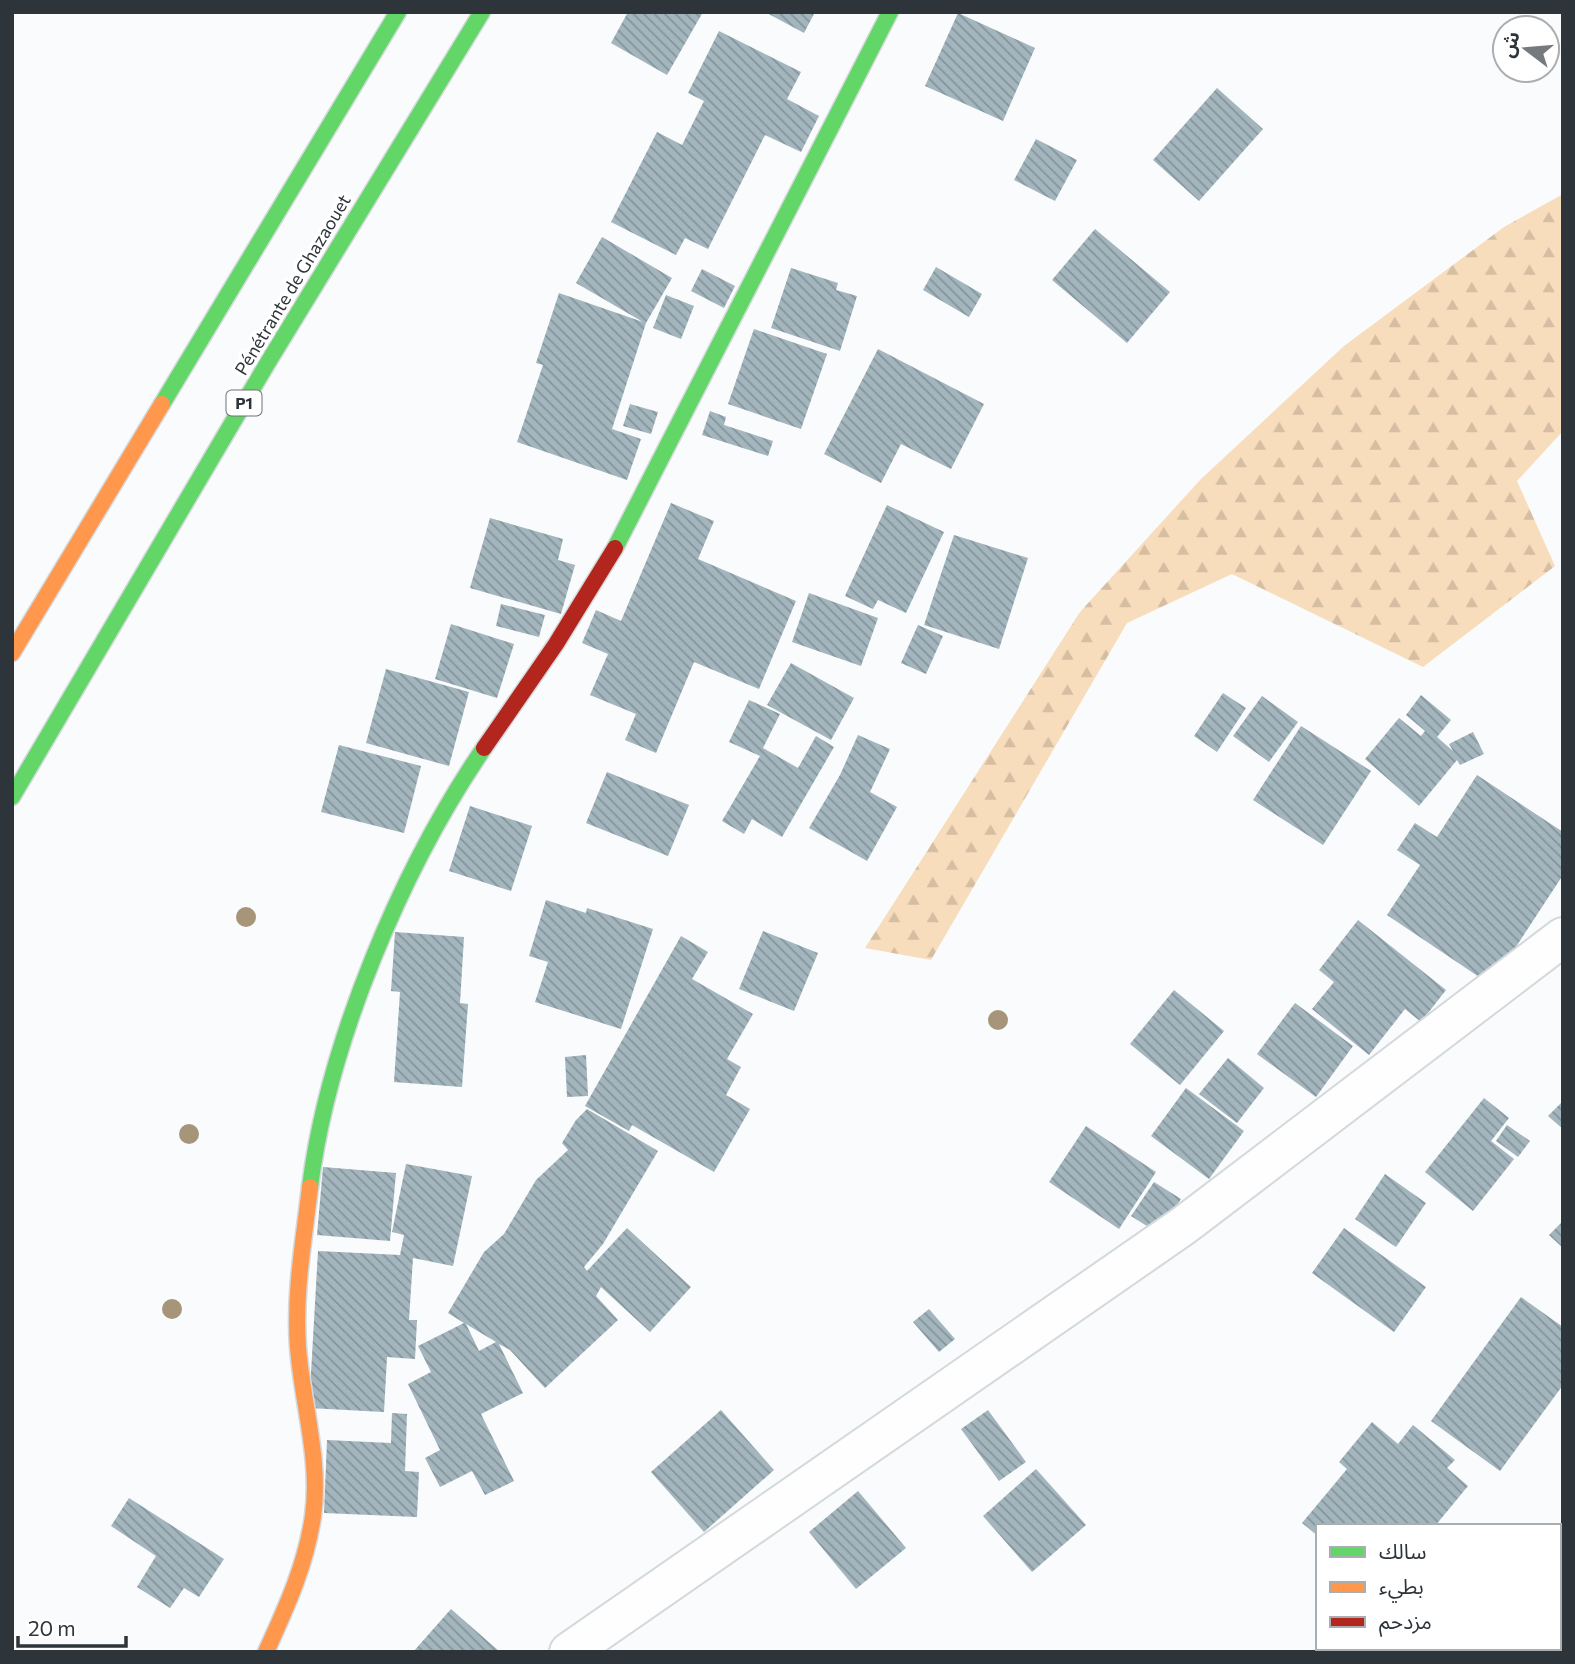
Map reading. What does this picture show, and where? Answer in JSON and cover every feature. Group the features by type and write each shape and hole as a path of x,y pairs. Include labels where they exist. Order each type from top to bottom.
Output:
{"main road":[{"path":"12,653 398,12"},
{"name":"Pénétrante de Ghazaouet","path":"12,797 260,376 482,12"},
{"path":"266,1652 297,1584 313,1517 312,1446 298,1345 299,1278 314,1157 326,1104 355,1007 402,895 469,770 556,644 631,523 688,402 890,12"}],"street":[{"path":"569,1652 1183,1226 1563,937"}],"green space":[{"path":"1563,194 1563,431 1517,481 1555,566 1423,667 1232,574 1127,623 931,960 865,948 1080,612 1201,479 1344,346 1504,227"}],"building":[{"path":"628,12 703,12 667,75 611,43"},
{"path":"765,12 815,12 804,33"},
{"path":"958,13 1035,48 1003,121 925,86"},
{"path":"719,31 801,72 787,99 819,116 801,152 765,135 708,249 685,238 676,255 611,222 657,132 682,145 704,101 688,93"},
{"path":"1217,88 1263,129 1199,201 1153,160"},
{"path":"1036,139 1077,160 1055,201 1014,180"},
{"path":"1095,229 1170,292 1127,343 1052,280"},
{"path":"602,237 672,278 646,323 612,429 641,439 627,480 517,442 543,365 536,363 559,293 643,322 576,283"},
{"path":"936,267 982,294 969,317 923,290"},
{"path":"791,268 838,283 836,290 857,296 840,351 771,328"},
{"path":"702,269 735,286 724,308 691,291"},
{"path":"666,295 694,306 681,339 653,328"},
{"path":"754,329 827,354 801,429 728,404"},
{"path":"878,349 984,404 951,469 901,444 881,483 824,454"},
{"path":"630,404 658,412 651,434 623,426"},
{"path":"710,411 726,417 724,425 773,441 768,456 702,435"},
{"path":"671,503 714,521 698,559 796,601 759,689 694,662 656,753 625,740 636,714 590,695 608,654 582,643 596,610 621,621"},
{"path":"887,505 944,532 906,613 878,600 873,609 845,596"},
{"path":"490,518 563,539 558,560 575,565 561,614 470,588"},
{"path":"954,535 1028,558 999,649 924,625"},
{"path":"809,593 878,618 861,666 792,642"},
{"path":"501,604 545,615 539,637 496,626"},
{"path":"451,624 514,644 497,698 435,679"},
{"path":"918,625 943,636 926,674 901,663"},
{"path":"791,663 854,698 831,740 767,705"},
{"path":"386,669 469,692 449,766 366,743"},
{"path":"1223,693 1246,708 1217,752 1194,736"},
{"path":"1421,695 1451,720 1437,737 1453,751 1449,744 1473,732 1484,754 1460,765 1457,760 1419,806 1365,759 1399,718 1421,736 1425,731 1406,715"},
{"path":"1262,696 1298,722 1269,762 1233,736"},
{"path":"749,700 780,714 763,748 798,768 816,736 834,747 782,837 752,819 744,834 722,821 760,756 729,742"},
{"path":"1301,726 1371,771 1323,845 1253,800"},
{"path":"858,735 890,749 870,792 897,807 867,861 809,828 840,775"},
{"path":"339,745 421,766 404,833 321,812"},
{"path":"607,772 689,805 668,856 586,823"},
{"path":"1477,775 1563,832 1563,875 1491,985 1387,915 1420,865 1397,850 1415,823 1437,837"},
{"path":"470,806 532,826 511,891 449,871"},
{"path":"546,900 586,913 587,908 653,929 621,1029 535,1002 548,962 529,956"},
{"path":"1358,920 1446,990 1421,1022 1405,1009 1369,1055 1312,1009 1334,982 1319,970"},
{"path":"763,931 818,953 794,1011 739,989"},
{"path":"395,932 464,937 460,1003 468,1004 462,1087 394,1082 400,992 391,991"},
{"path":"681,936 708,952 692,979 753,1014 727,1059 741,1067 726,1095 750,1109 714,1172 632,1125 629,1131 585,1106"},
{"path":"1174,990 1224,1031 1180,1085 1130,1044"},
{"path":"1295,1003 1353,1046 1316,1097 1257,1054"},
{"path":"586,1055 588,1096 567,1097 565,1057"},
{"path":"1228,1058 1264,1088 1237,1123 1199,1094"},
{"path":"1186,1088 1244,1131 1209,1179 1151,1136"},
{"path":"1484,1098 1509,1118 1491,1141 1514,1159 1473,1211 1425,1172"},
{"path":"1563,1101 1563,1129 1548,1116"},
{"path":"587,1109 658,1151 603,1244 584,1267 587,1271 627,1228 691,1287 650,1332 601,1287 596,1296 618,1320 545,1388 510,1350 499,1344 523,1393 481,1414 514,1481 485,1495 472,1471 440,1487 425,1458 440,1450 408,1384 431,1372 418,1346 464,1323 448,1313 484,1252 504,1234 536,1180 568,1150 562,1143 576,1120","holes":["466,1324 496,1342 479,1351"]},
{"path":"1507,1125 1530,1141 1518,1157 1496,1141"},
{"path":"1086,1126 1156,1172 1119,1229 1049,1182"},
{"path":"406,1164 472,1176 453,1266 413,1258 409,1320 417,1320 415,1359 387,1357 384,1412 309,1408 318,1251 400,1255 404,1235 392,1232"},
{"path":"323,1167 396,1173 390,1241 317,1235"},
{"path":"1385,1174 1426,1203 1396,1247 1355,1219"},
{"path":"1154,1182 1181,1199 1158,1233 1131,1216"},
{"path":"1563,1221 1563,1248 1549,1235"},
{"path":"1344,1228 1426,1287 1394,1332 1312,1273"},
{"path":"1521,1297 1563,1327 1563,1385 1500,1471 1431,1421"},
{"path":"929,1309 955,1339 939,1352 913,1322"},
{"path":"721,1410 774,1470 704,1532 651,1472"},
{"path":"988,1410 1026,1462 999,1481 961,1429"},
{"path":"392,1413 407,1414 405,1471 419,1472 417,1517 324,1513 327,1440 391,1443"},
{"path":"1372,1422 1398,1444 1413,1425 1455,1460 1447,1468 1468,1486 1437,1524 1316,1524 1316,1534 1302,1523 1347,1469 1339,1462"},
{"path":"1036,1469 1086,1525 1032,1572 983,1516"},
{"path":"858,1491 906,1548 856,1589 809,1532"},
{"path":"129,1498 224,1559 199,1597 184,1588 170,1608 137,1587 156,1556 111,1526"},
{"path":"451,1609 500,1652 413,1652"}],"traffic: fast":[{"path":"162,404 398,12"},
{"path":"12,797 267,364 482,12"},
{"path":"615,548 890,12"},
{"path":"310,1187 319,1132 333,1075 373,958 425,847 484,748"}],"traffic: slow":[{"path":"12,653 162,404"},
{"path":"266,1652 300,1569 310,1534 315,1495 313,1452 300,1368 297,1327 300,1266 310,1187"}],"traffic: jam":[{"path":"484,748 556,644 615,548"}]}
